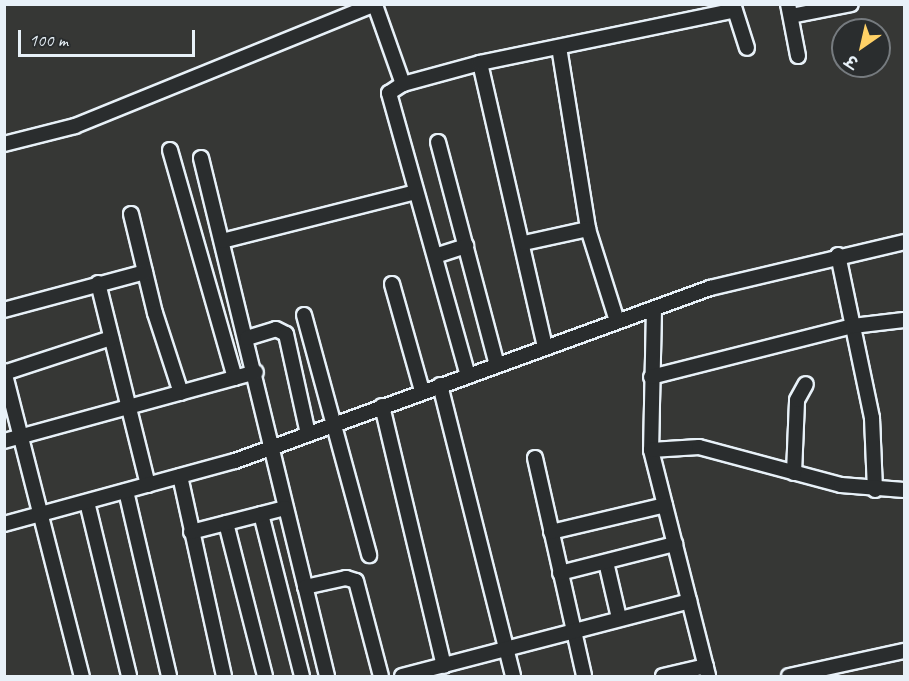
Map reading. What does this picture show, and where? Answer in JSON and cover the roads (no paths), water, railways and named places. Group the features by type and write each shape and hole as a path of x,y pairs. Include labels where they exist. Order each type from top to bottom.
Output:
{"street":[{"path":"798,56 790,10 851,4"},
{"path":"4,144 75,126 376,5 403,84"},
{"path":"468,376 435,256 388,101 389,93 403,84 480,63 734,7 747,48"},
{"path":"559,47 588,229 617,321"},
{"path":"480,63 524,243 545,347"},
{"path":"438,142 497,365"},
{"path":"170,150 235,378"},
{"path":"201,158 256,372 285,508 327,676"},
{"path":"222,241 416,192"},
{"path":"131,214 145,272 182,393"},
{"path":"524,243 588,229"},
{"path":"4,524 180,476 273,447 710,288 838,255 904,242"},
{"path":"435,256 466,246"},
{"path":"838,255 873,431 875,490"},
{"path":"4,310 145,272"},
{"path":"98,283 148,485"},
{"path":"392,284 422,392"},
{"path":"654,309 651,450 707,671 663,676"},
{"path":"304,315 336,423 369,555"},
{"path":"651,377 853,326 904,320"},
{"path":"247,338 276,329 286,334 308,434"},
{"path":"82,676 5,372 111,338"},
{"path":"4,441 256,372"},
{"path":"794,473 797,400 806,384"},
{"path":"440,385 513,676"},
{"path":"382,406 444,666"},
{"path":"651,450 699,447 794,473 875,490 904,490"},
{"path":"535,458 584,676"},
{"path":"180,476 224,676"},
{"path":"126,491 169,676"},
{"path":"87,502 129,676"},
{"path":"551,532 665,505"},
{"path":"191,532 285,508"},
{"path":"261,514 302,676"},
{"path":"226,523 265,676"},
{"path":"560,573 675,544"},
{"path":"606,562 619,618"},
{"path":"304,587 346,578 356,581 381,676"},
{"path":"402,676 689,600"},
{"path":"789,676 904,651"}]}
